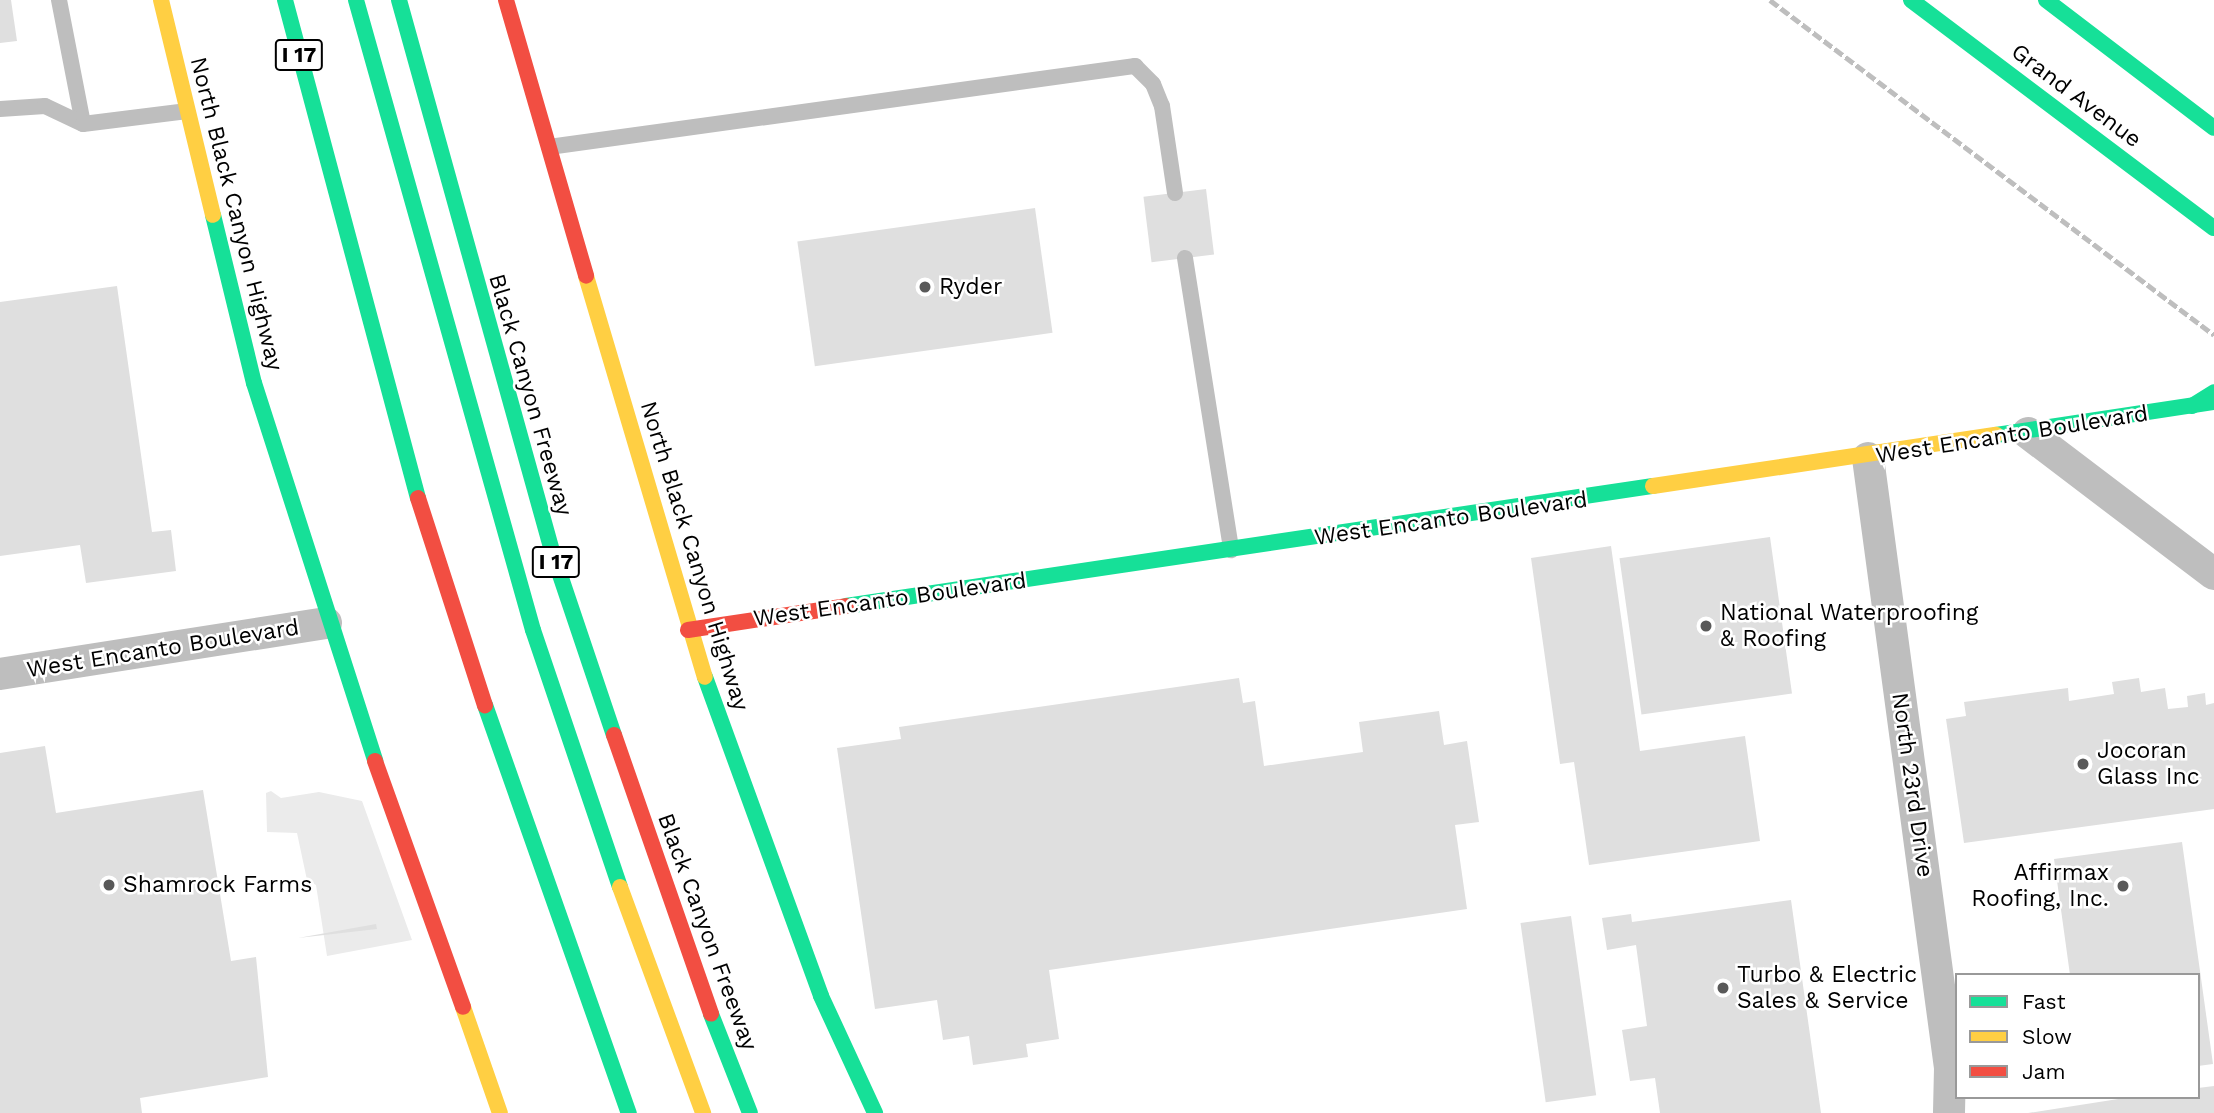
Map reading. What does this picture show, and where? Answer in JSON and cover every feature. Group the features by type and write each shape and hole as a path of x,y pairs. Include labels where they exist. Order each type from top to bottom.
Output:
{"main road":[{"name":"North Black Canyon Highway","path":"161,0 254,383 326,623 500,1113"},
{"path":"276,0 312,110"},
{"name":"I 17","path":"285,0 381,377 465,653 629,1113"},
{"path":"356,0 533,630 665,1020 703,1113"},
{"name":"Black Canyon Freeway","path":"399,0 552,551 694,973 750,1113"},
{"name":"North Black Canyon Highway","path":"506,0 688,630 821,996 875,1113"},
{"name":"Grand Avenue","path":"1911,0 2214,228"},
{"path":"2046,0 2214,128"},
{"path":"2192,406 2214,392"},
{"name":"West Encanto Boulevard","path":"688,630 1868,458 2214,402"}],"street":[{"path":"2028,433 2214,574"},
{"name":"North 23rd Drive","path":"1868,458 1950,1068 1948,1113"},
{"name":"West Encanto Boulevard","path":"0,674 326,623"}],"lane":[{"path":"59,0 83,124"},
{"path":"547,147 1135,66 1153,84 1162,106 1175,193"},
{"path":"0,109 45,106 83,124 187,111"},
{"path":"1185,258 1231,551"}],"shaded area":[{"path":"271,791 281,798 319,792 362,801 412,940 327,956 316,885 307,880 297,833 267,832 266,793"}],"building":[{"path":"0,0 11,0 17,41 0,43"},
{"path":"1206,189 1214,255 1152,262 1143,197"},
{"name":"Ryder","path":"1035,208 1053,333 815,366 797,241"},
{"path":"117,286 152,532 171,530 176,571 86,583 80,545 0,556 0,302"},
{"name":"National Waterproofing & Roofing","path":"1770,537 1792,693 1641,715 1619,558"},
{"path":"1611,546 1640,751 1745,736 1760,841 1589,865 1574,762 1560,764 1531,558"},
{"path":"1239,678 1243,703 1255,701 1264,766 1363,752 1359,722 1439,711 1444,745 1467,741 1479,822 1455,825 1467,909 1049,970 1059,1039 1026,1044 1028,1057 973,1065 969,1036 943,1040 937,1000 875,1009 837,748 901,739 899,727"},
{"name":"Jocoran Glass Inc","path":"2139,678 2141,692 2165,688 2168,709 2188,707 2187,696 2205,693 2206,705 2214,703 2214,809 1964,843 1946,719 1966,716 1964,702 2068,688 2069,701 2114,694 2112,682"},
{"name":"Shamrock Farms","path":"45,746 56,813 203,790 231,961 256,957 268,1077 140,1098 142,1113 0,1113 0,753"},
{"path":"2182,842 2213,1064 2200,1066 2200,973 2070,973 2054,859"},
{"name":"Turbo & Electric Sales & Service","path":"1791,900 1821,1113 1660,1113 1655,1078 1630,1081 1622,1030 1647,1026 1636,945 1607,950 1602,918 1631,914 1632,922"},
{"path":"1571,916 1596,1095 1546,1102 1520,923"},
{"path":"376,924 377,929 298,938"},
{"path":"2214,1086 2214,1113 2028,1113 2118,1099 2200,1099 2200,1088"}],"railway":[{"path":"1770,0 2214,335"}],"traffic: fast":[{"path":"285,0 418,498"},
{"path":"356,0 533,630 620,887"},
{"path":"399,0 552,551 614,735"},
{"path":"1911,0 2214,228"},
{"path":"2046,0 2214,128"},
{"path":"213,215 254,383 375,761"},
{"path":"2192,406 2214,392"},
{"path":"1996,435 2214,402"},
{"path":"846,606 1653,486"},
{"path":"705,677 821,996 875,1113"},
{"path":"485,705 629,1113"},
{"path":"711,1014 750,1113"}],"traffic: slow":[{"path":"161,0 213,215"},
{"path":"586,276 705,677"},
{"path":"1653,486 1996,435"},
{"path":"620,887 703,1113"},
{"path":"463,1007 500,1113"}],"traffic: jam":[{"path":"506,0 586,276"},
{"path":"418,498 485,705"},
{"path":"688,630 846,606"},
{"path":"614,735 711,1014"},
{"path":"375,761 463,1007"}],"place":[{"name":"Ryder","path":"925,287"},
{"name":"National Waterproofing & Roofing","path":"1706,626"},
{"name":"Jocoran Glass Inc","path":"2083,764"},
{"name":"Shamrock Farms","path":"109,885"},
{"name":"Affirmax Roofing, Inc.","path":"2123,886"},
{"name":"Turbo & Electric Sales & Service","path":"1723,988"}]}
